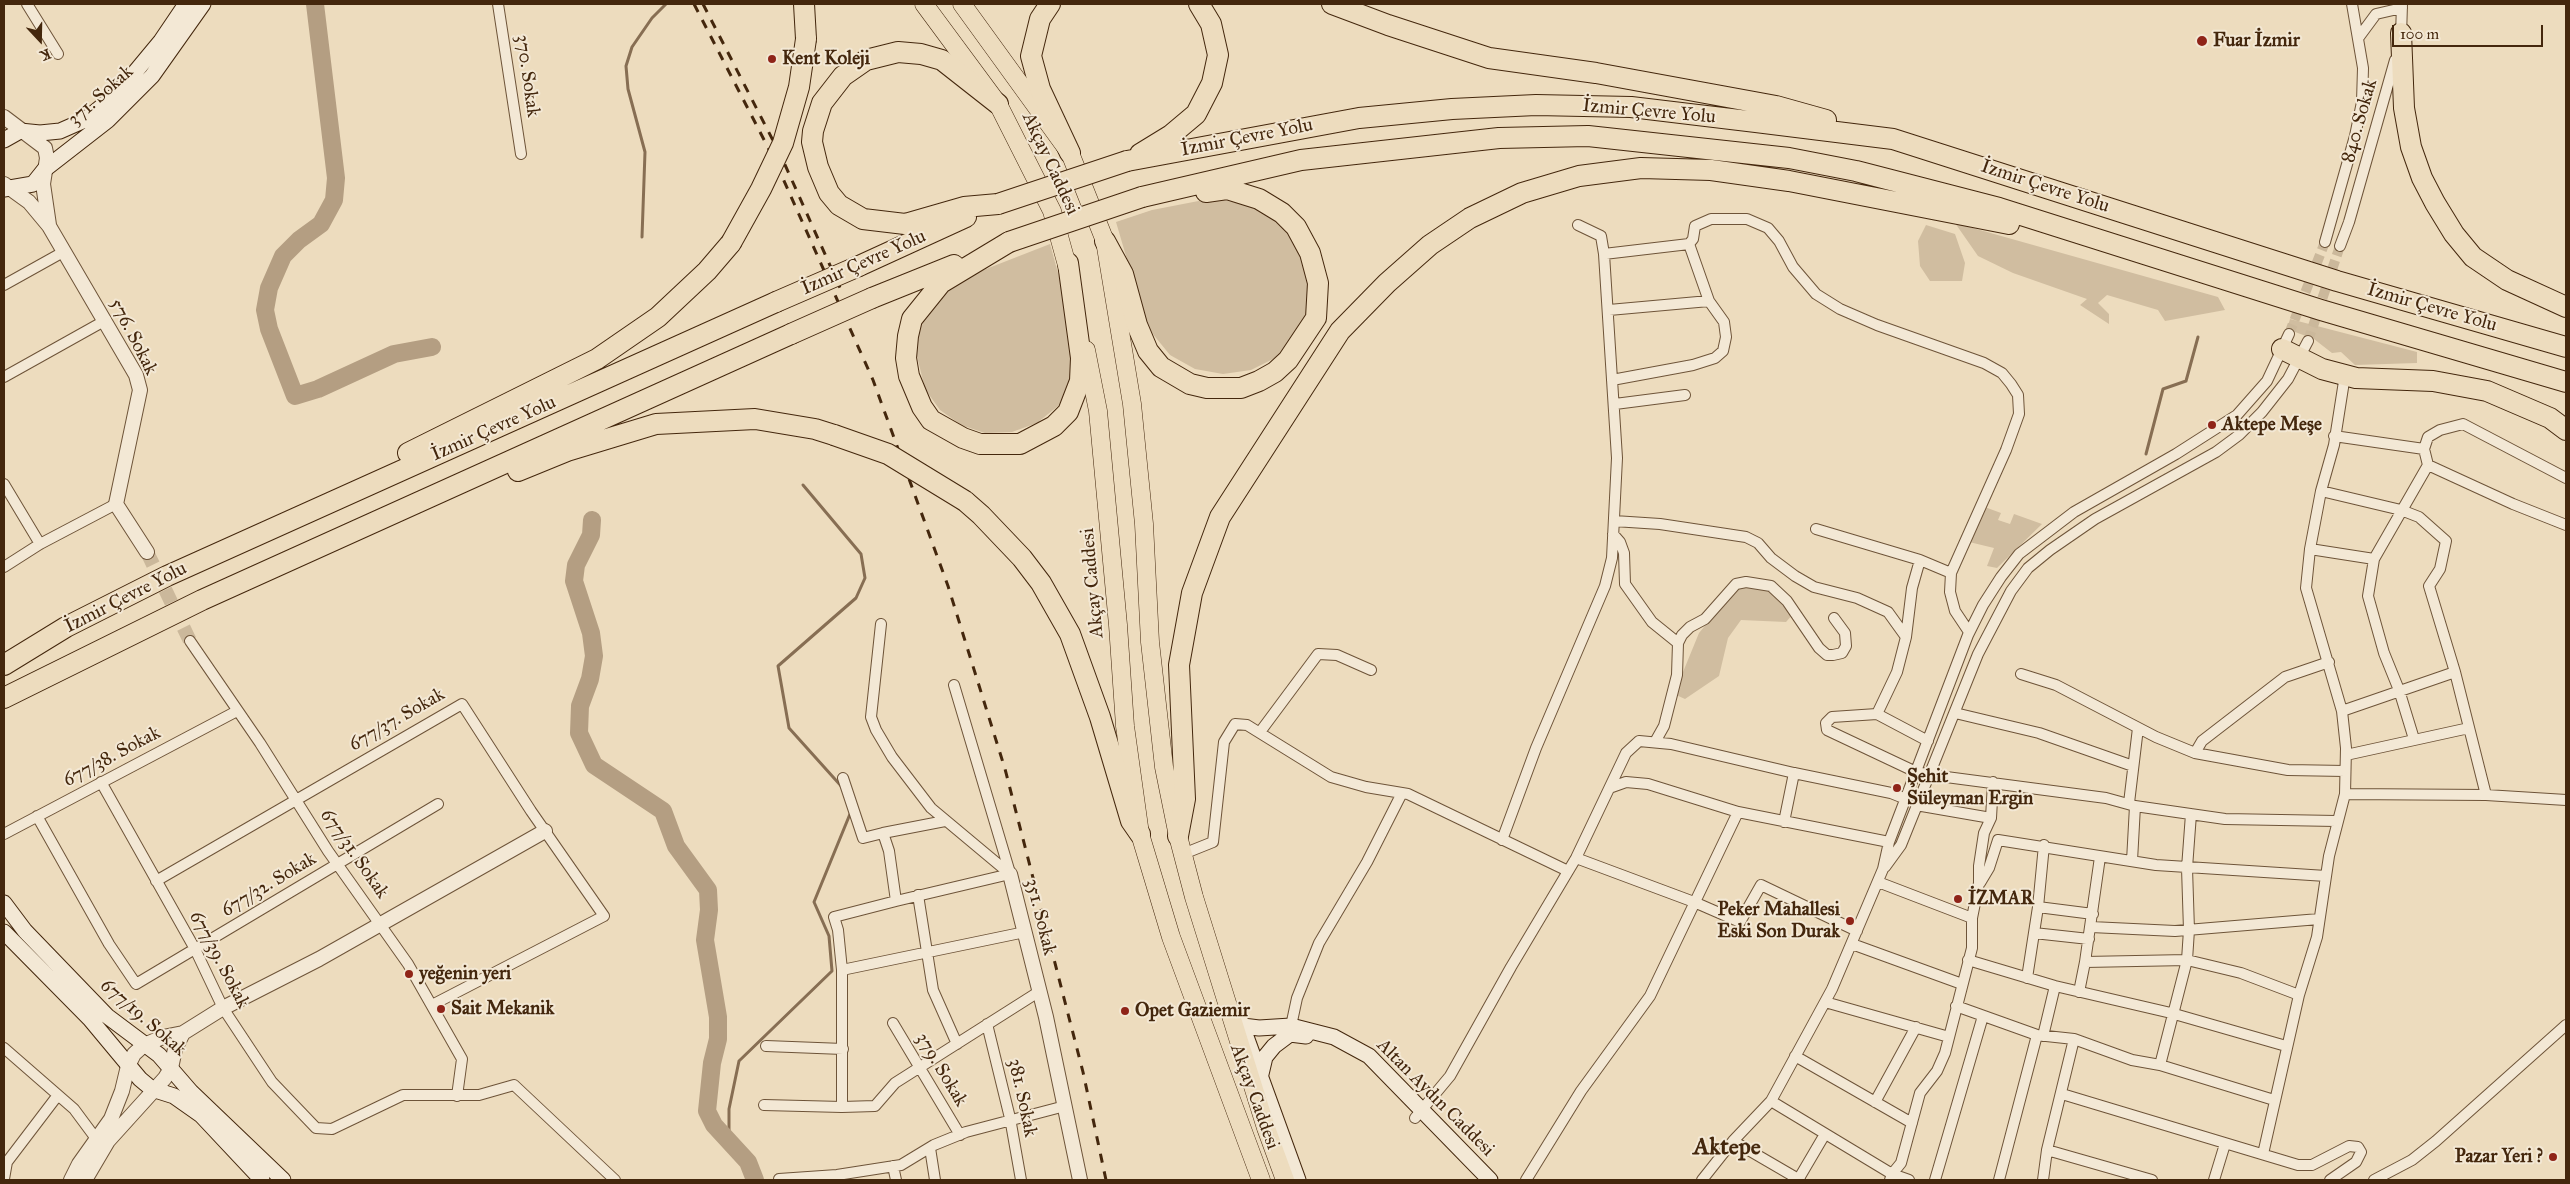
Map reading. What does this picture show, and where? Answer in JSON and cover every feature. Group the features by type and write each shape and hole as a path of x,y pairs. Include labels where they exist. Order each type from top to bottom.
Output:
{"highway":[{"path":"237,544 301,506 598,358 658,316 707,272 731,243 762,189 783,143 799,87 806,39 804,4"},
{"name":"Akçay Caddesi","path":"924,4 998,104 1052,212 1068,263 1098,411 1118,625 1125,726 1140,834 1170,937 1261,1180"},
{"name":"Akçay Caddesi","path":"962,4 1070,153 1106,241 1132,404 1144,524 1151,651 1164,767 1181,845 1214,963 1285,1180"},
{"path":"1050,4 1040,19 1031,56 1040,89 1070,153"},
{"path":"1127,161 1171,135 1196,114 1212,83 1218,55 1211,24 1199,4"},
{"path":"1332,4 1489,58 1596,73 1776,106 1893,139"},
{"path":"2401,33 2404,108 2411,147 2422,178 2454,234 2473,257 2507,280 2566,307"},
{"path":"998,104 942,60 921,54 898,52 866,60 843,76 822,103 812,131 812,142 818,167 829,193 839,205 863,219 905,224 964,206 998,204"},
{"name":"İzmir Çevre Yolu","path":"4,665 66,627 237,544 998,204 1127,161 1359,118 1452,109 1536,105 1631,107 1893,139 2337,281 2566,347"},
{"name":"İzmir Çevre Yolu","path":"4,698 202,600 872,298 1009,242 1142,197 1301,160 1499,138 1588,136 1789,158 1837,167 1998,208 2321,310 2439,343 2566,382"},
{"path":"1181,845 1185,799 1179,665 1192,593 1220,516 1340,331 1386,283 1430,245 1470,218 1522,193 1579,176 1641,168 1711,170 1884,198 2138,251"},
{"path":"1106,241 1123,274 1137,325 1148,352 1161,367 1190,384 1207,388 1241,388 1275,372 1288,360 1316,318 1319,299 1318,283 1310,254 1296,227 1282,213 1259,199 1227,190 1142,197"},
{"path":"1009,242 942,283 912,319 908,336 906,358 909,376 922,407 931,420 963,438 980,444 1020,444 1054,426 1068,412 1080,381 1081,358 1068,263"},
{"path":"2439,343 2566,395"},
{"path":"2294,346 2322,369 2356,378 2433,381 2486,390 2550,418 2566,430"},
{"path":"427,498 513,473 567,451 656,424 755,419 834,435 888,454 965,501 1022,558 1041,583 1070,634 1097,708 1131,821 1140,834"}],"main road":[{"name":"371. Sokak","path":"20,131 40,133 60,131 84,120 117,94 161,42 186,4"},
{"name":"371. Sokak","path":"6,187 33,184 45,169 108,120 134,96 152,76 203,4"},
{"path":"4,140 20,131"},
{"name":"677/19. Sokak","path":"4,903 25,931 107,1016 160,1055 191,1092 283,1180"},
{"name":"677/19. Sokak","path":"4,932 77,1005 128,1066 152,1089 174,1096 201,1115 262,1180"},
{"path":"1214,963 1243,1026 1261,1074 1283,1144 1298,1180"},
{"name":"Altan Aydın Caddesi","path":"1243,1026 1260,1028 1291,1026 1334,1037 1369,1056 1474,1180"},
{"name":"Altan Aydın Caddesi","path":"1261,1074 1265,1058 1274,1046 1290,1034 1314,1037 1340,1048 1364,1065 1490,1180"}],"street":[{"path":"27,4 58,54"},
{"name":"370. Sokak","path":"498,4 521,154"},
{"name":"840. Sokak","path":"2324,242 2355,136 2362,102 2363,68 2352,4"},
{"path":"2359,37 2376,14 2402,6"},
{"name":"840. Sokak","path":"2340,246 2349,222 2388,90 2401,33 2402,6"},
{"path":"4,117 44,148 45,169 43,184 49,226"},
{"name":"576. Sokak","path":"6,187 29,202 49,226 106,320 136,375 140,390 116,504"},
{"path":"1604,254 1689,244 1693,240 1696,226 1711,219 1747,219 1768,228 1779,241 1793,267 1816,294 1840,308 1877,325 1984,363 2002,373 2011,384 2020,403 2019,414 2006,450 1961,545 1951,573 1950,592 1955,611 1970,632"},
{"path":"1502,840 1536,748 1605,586 1612,558 1617,458 1604,254 1602,236 1578,226"},
{"path":"1612,380 1715,358 1723,351 1726,337 1724,322 1709,301 1689,244"},
{"path":"4,285 65,251"},
{"path":"1608,310 1709,301"},
{"path":"4,377 106,320"},
{"path":"1702,1180 1733,1141 1771,1101 1825,1002 1883,870 1889,842 1970,632 1983,605 2019,554 2074,512 2176,454 2238,415 2267,382 2294,346"},
{"path":"1883,870 1901,846 1982,646 2011,591 2028,568 2061,542 2095,519 2216,452 2239,435 2262,412 2288,379 2294,346"},
{"path":"2263,1154 2286,1046 2317,937 2336,821 2345,794 2344,771 2346,755 2342,711 2306,588 2310,548 2321,491 2334,445 2345,375"},
{"path":"1615,404 1684,395"},
{"path":"2414,739 2399,690 2384,653 2368,596 2374,559 2428,466 2424,449 2428,437 2440,430 2463,424 2566,478"},
{"path":"2334,436 2424,449"},
{"path":"2428,466 2513,504 2566,525"},
{"path":"4,485 40,544"},
{"path":"2321,491 2401,510 2419,518 2446,541 2440,570 2429,586 2455,672 2486,795"},
{"path":"4,567 40,544 116,504 146,552"},
{"path":"1614,521 1660,524 1746,537 1758,543 1771,558 1794,576 1814,586 1857,598 1888,612 1906,637"},
{"path":"1816,529 1920,560 1951,573"},
{"path":"1613,534 1620,542 1624,553 1625,584 1652,622 1678,643"},
{"path":"2310,548 2374,559"},
{"path":"1877,714 1897,672 1906,637 1912,588 1920,560"},
{"path":"1656,742 1664,726 1677,675 1678,643 1686,631 1705,619 1728,590 1736,584 1746,582 1771,586 1787,601 1819,648 1827,655 1842,652 1846,646 1846,633 1834,618"},
{"name":"351. Sokak","path":"881,624 871,716 892,757 931,808 1010,874 1040,991 1080,1180"},
{"name":"677/31. Sokak","path":"190,642 338,864 381,923 432,1005 462,1059 457,1096"},
{"path":"1260,732 1318,654 1337,655 1371,670"},
{"path":"2195,753 2202,741 2285,677 2329,662"},
{"path":"2342,711 2455,672"},
{"path":"2021,674 2056,685 2138,728 2195,753 2288,770 2344,771"},
{"path":"842,1107 842,970 838,930 834,918 918,895 1010,874 954,685"},
{"name":"677/37. Sokak","path":"156,880 462,704 545,831 604,916 432,1005"},
{"name":"677/38. Sokak","path":"4,835 236,711"},
{"path":"1956,713 2039,733 2133,766"},
{"path":"1928,741 1877,714 1832,717 1826,723 1827,730 1916,772 1931,775 1993,782 2225,819 2336,821"},
{"path":"1181,845 1213,842 1224,742 1235,724 1247,725 1260,732 1302,761 1331,777 1366,787 1402,793 1568,872"},
{"path":"2132,861 2133,766 2138,728"},
{"path":"2346,755 2469,728"},
{"path":"1418,1114 1450,1076 1511,967 1576,858 1612,787 1626,753 1639,741 1656,742 1729,756 1794,773 1890,793 1906,799"},
{"path":"1784,822 1794,773"},
{"path":"843,778 863,838 945,821"},
{"name":"677/39. Sokak","path":"101,782 195,949 223,1008 272,1082 316,1128 332,1129 403,1096 457,1096"},
{"path":"1612,787 1626,782 1648,784 1738,812 1889,842"},
{"path":"1891,1177 1902,1163 1920,1093 1937,1071 1945,1054 1972,948 1972,918 1979,883 1978,866 1984,833 1991,818 1993,782"},
{"path":"1291,1026 1297,998 1319,943 1367,862 1402,793"},
{"path":"2345,794 2486,795 2566,800"},
{"name":"677/32. Sokak","path":"37,816 109,944 136,984 438,804"},
{"path":"1916,805 1991,818"},
{"path":"1526,1180 1581,1091 1650,996 1738,812"},
{"path":"2160,1066 2171,1014 2187,960 2189,930 2187,868 2191,814"},
{"path":"71,1180 79,1164 111,1119 122,1091 128,1066 134,1054 144,1045 163,1037 183,1033 223,1008 319,958 545,831"},
{"path":"883,834 889,851 896,901"},
{"path":"1979,883 1988,868 1998,840 2044,846 2100,857 2187,868 2326,876"},
{"path":"2027,978 2038,907 2044,846"},
{"path":"2079,992 2091,927 2100,857"},
{"path":"1576,858 1694,902 1740,922 1761,885 1857,931"},
{"path":"1878,882 1972,918"},
{"path":"918,895 933,990 957,1044"},
{"path":"2038,907 2093,914"},
{"path":"2091,927 2189,930 2320,919"},
{"path":"842,970 1025,932"},
{"path":"2034,933 2089,939"},
{"path":"1852,944 1962,984"},
{"path":"1968,960 2055,986 2171,1014 2286,1046"},
{"path":"2085,962 2187,960 2241,972 2299,995"},
{"path":"2000,1180 2055,986"},
{"path":"764,1105 875,1106 895,1083 1040,991"},
{"path":"1825,1002 1949,1036"},
{"path":"1956,1006 2040,1035 2074,1039 2132,1060 2160,1066 2274,1100"},
{"path":"1936,1180 1983,1016"},
{"name":"379. Sokak","path":"893,1023 960,1134"},
{"name":"381. Sokak","path":"987,1024 1010,1118 1021,1180"},
{"path":"2374,1180 2412,1160 2430,1146 2566,1025"},
{"path":"1875,1102 1916,1027"},
{"path":"85,1180 108,1141 152,1089 165,1078 171,1068 175,1049 183,1033"},
{"path":"2043,1180 2047,1150 2074,1039"},
{"path":"766,1046 843,1049"},
{"path":"4,1048 74,1109 97,1140"},
{"path":"1796,1056 1912,1123"},
{"path":"457,1096 479,1095 514,1085 615,1180"},
{"path":"2062,1094 2298,1165 2312,1165 2349,1146 2358,1147 2361,1152 2356,1162 2330,1180"},
{"path":"4,1179 5,1162 58,1095"},
{"path":"1771,1101 1891,1177 1909,1180"},
{"path":"779,1179 851,1177 913,1159 930,1148 960,1134 1010,1118 1064,1106"},
{"path":"1733,1141 1799,1180 1825,1134"},
{"path":"2214,1180 2225,1144"},
{"path":"930,1148 935,1180"},
{"path":"2047,1150 2152,1180"},
{"path":"893,1166 896,1180"}],"shaded area":[{"path":"1214,198 1242,204 1269,214 1291,232 1312,283 1308,311 1296,337 1277,357 1251,370 1223,374 1195,369 1170,355 1152,333 1141,307 1116,222 1152,210"},
{"path":"1955,223 2218,297 2225,310 2165,321 2158,310 2107,295 2098,303 2109,314 2109,324 2080,305 2087,299 2013,273 1978,256"},
{"path":"1926,225 1955,234 1965,263 1962,281 1930,281 1920,266 1918,241"},
{"path":"1050,244 1074,331 1072,383 1058,406 1037,423 1012,432 985,433 961,425 940,410 925,389 916,352 920,329 925,316 935,300 963,278"},
{"path":"2290,319 2417,352 2417,363 2355,365 2341,352 2332,353 2314,339 2287,329"},
{"path":"1982,506 2001,513 1998,520 2010,524 2014,514 2042,524 1997,568 1987,566 1994,548 1965,541"},
{"path":"1738,586 1770,588 1793,614 1786,622 1741,620 1728,638 1719,676 1685,699 1674,694 1699,633"}],"waterway":[{"path":"315,4 336,178 334,200 321,224 299,240 283,256 269,288 265,310 269,329 295,396 318,389 394,354 432,347"},
{"path":"642,237 645,152 628,89 626,66 632,47 652,18 666,4"},
{"path":"2146,454 2163,389 2186,381 2198,337"},
{"path":"803,485 861,554 865,578 856,598 778,666 789,728 842,787"},
{"path":"592,520 591,535 576,565 574,581 591,633 594,656 590,679 580,706 579,733 594,765 663,811 676,846 708,890 709,910 705,940 718,1017 718,1039 712,1063 707,1111 714,1125 748,1162 755,1180"},
{"path":"729,1141 729,1109 739,1061 832,971 829,936 814,902 850,814"}],"tunnel":[{"path":"2289,334 2325,242"},
{"path":"2308,341 2340,246"},
{"path":"147,552 190,641"}],"railway":[{"path":"694,4 776,163 873,380 948,586 1005,769 1083,1072 1106,1180"},
{"path":"703,4 782,158 841,290"}],"place":[{"name":"Fuar İzmir","path":"2202,41"},
{"name":"Kent Koleji","path":"772,59"},
{"name":"Aktepe Meşe","path":"2212,425"},
{"name":"Şehit Süleyman Ergin","path":"1897,788"},
{"name":"İZMAR","path":"1958,899"},
{"name":"Peker Mahallesi Eski Son Durak","path":"1850,921"},
{"name":"yeğenin yeri","path":"409,974"},
{"name":"Sait Mekanik","path":"441,1009"},
{"name":"Opet Gaziemir","path":"1125,1011"},
{"name":"Pazar Yeri ?","path":"2553,1157"}],"district":[{"name":"Aktepe","path":"1727,1148"}]}
